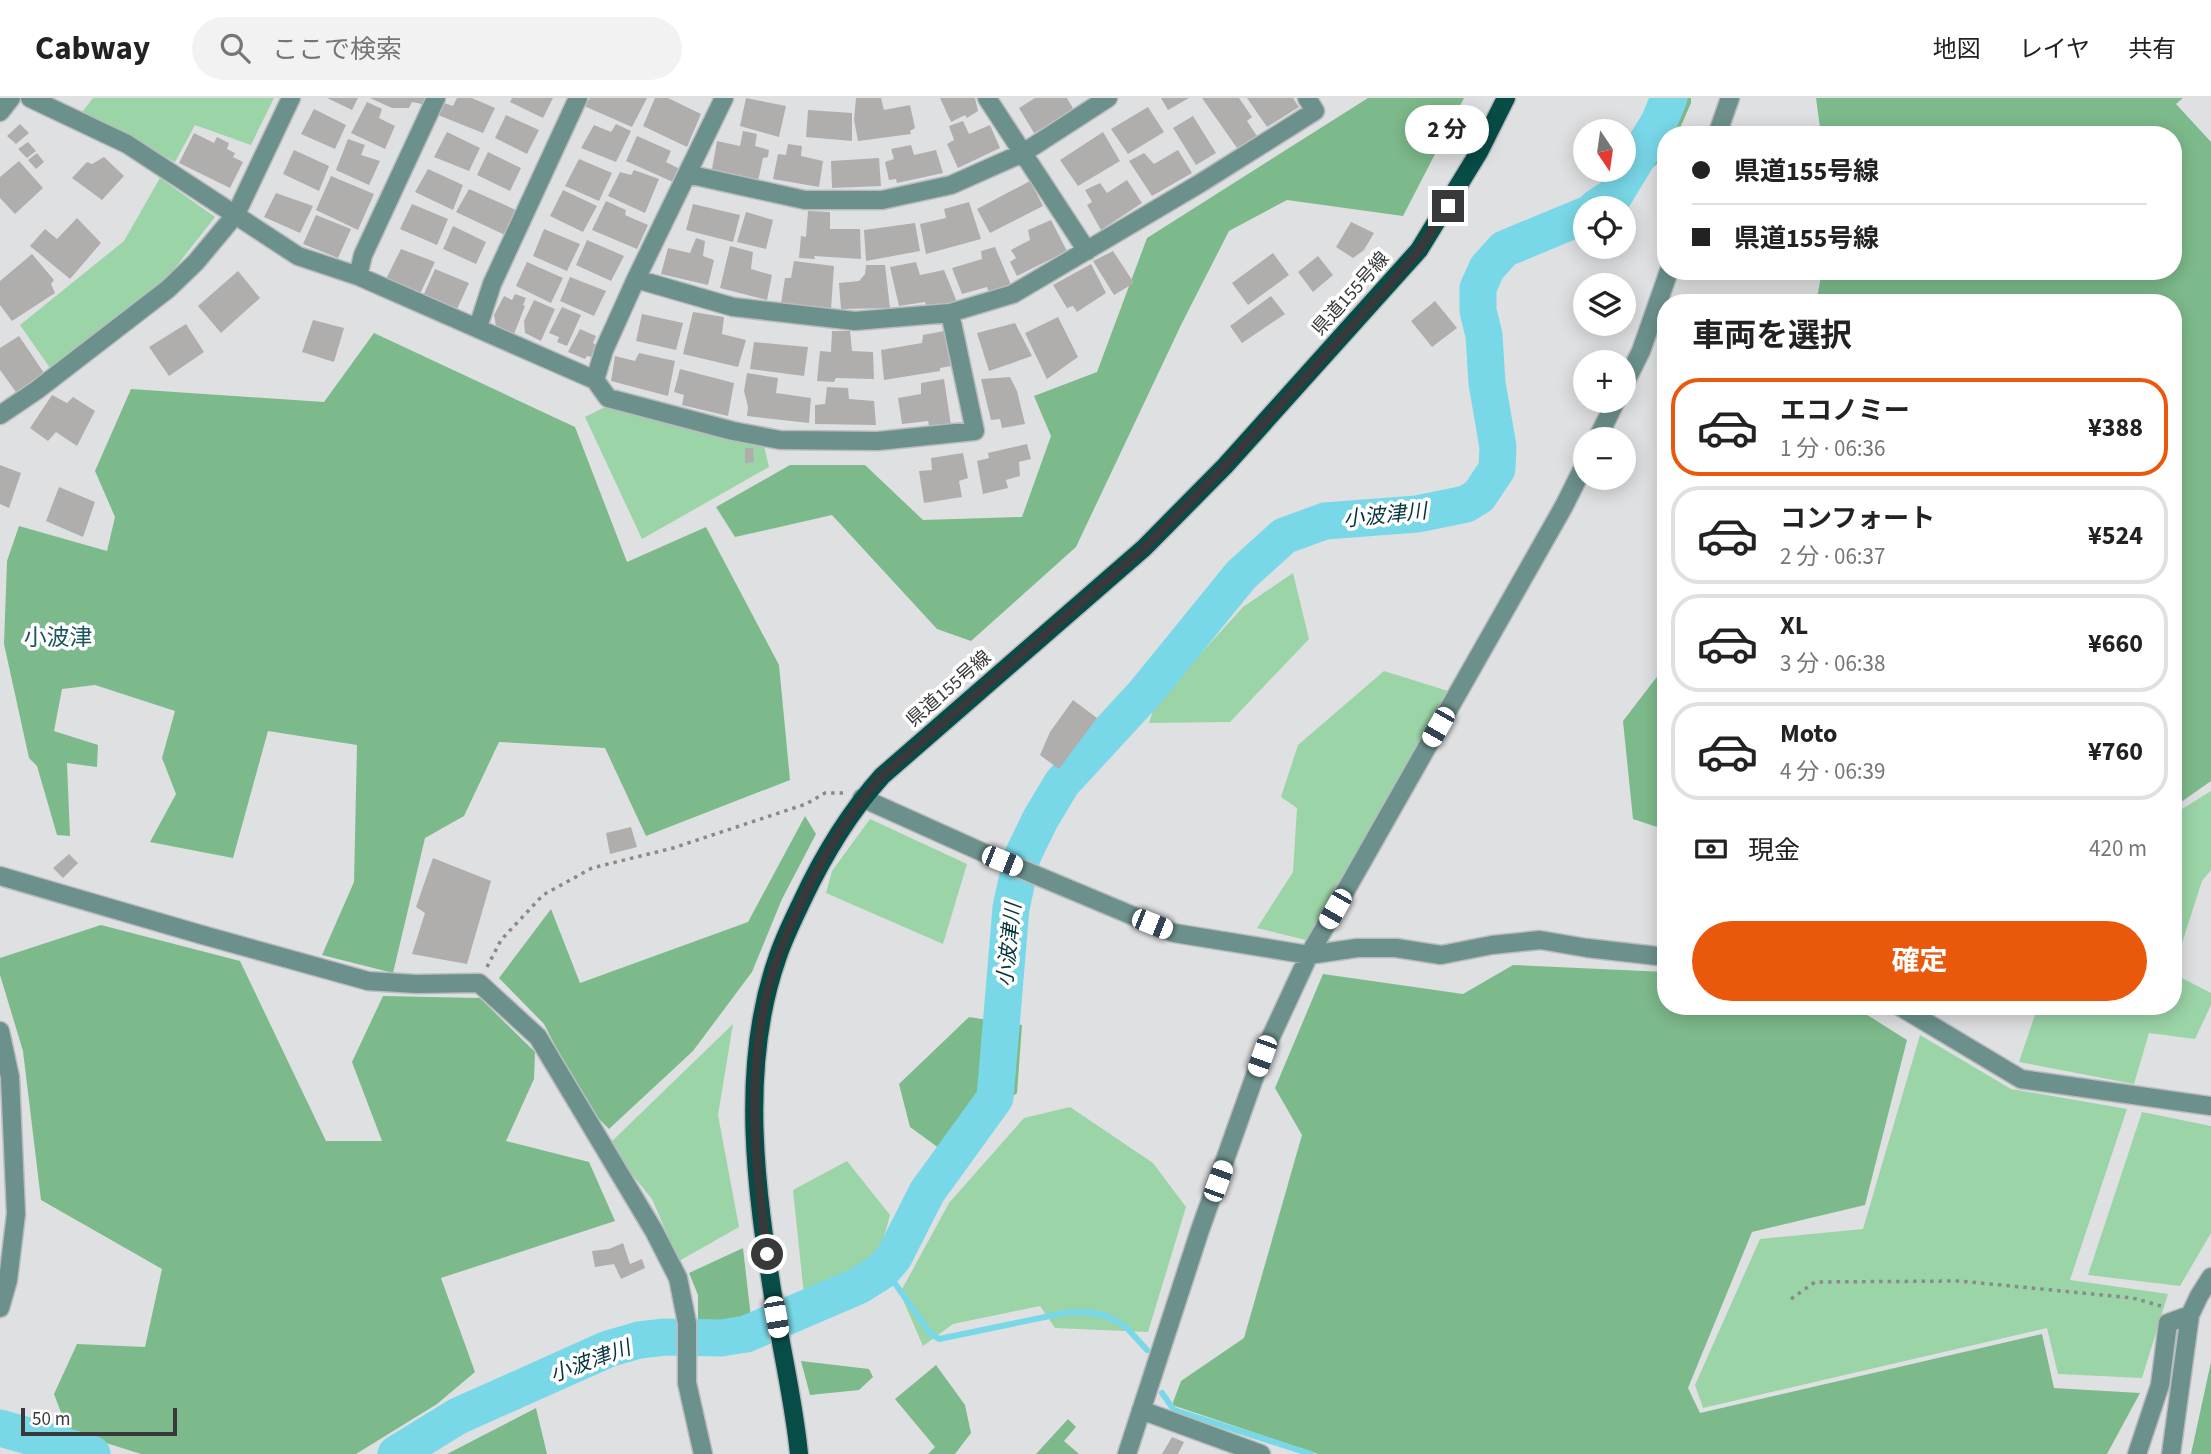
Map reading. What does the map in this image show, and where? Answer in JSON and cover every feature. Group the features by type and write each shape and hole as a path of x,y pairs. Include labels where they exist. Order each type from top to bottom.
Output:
{"main road":[{"name":"県道155号線","path":"799,1454 795,1412 774,1300 757,1165 755,1092 761,1026 777,959 823,861 862,798 916,746 1074,612 1144,548 1225,466 1419,250 1479,152 1506,98"}],"street":[{"path":"0,112 11,98"},
{"path":"30,98 127,144 298,256 358,276 595,380 608,398 733,431 780,439 877,441 975,431 950,313"},
{"path":"0,415 37,390 168,289 196,262 236,214 291,98"},
{"path":"358,276 363,255 436,98"},
{"path":"478,327 492,284 578,98"},
{"path":"595,380 604,350 636,279 724,98"},
{"path":"987,98 1087,251"},
{"path":"687,174 805,200 882,200 951,186 1023,153 1108,98"},
{"path":"636,279 733,307 855,321 950,313 1013,294 1087,251 1315,111 1307,98"},
{"path":"1720,126 1730,98"},
{"path":"1636,361 1657,305"},
{"path":"1127,1454 1200,1230 1262,1056 1309,955 1573,488"},
{"path":"862,798 1002,861 1174,933 1309,955 1357,948 1396,948 1441,955 1492,945 1539,940 1657,956"},
{"path":"0,876 368,981 416,984 479,983 538,1037 654,1231 678,1278 687,1323 687,1383 703,1454"},
{"path":"1914,1015 2021,1079 2211,1106"},
{"path":"0,1031 16,1214 8,1280 0,1308"},
{"path":"2171,1454 2190,1315 2211,1277"},
{"path":"2137,1454 2160,1385 2168,1323 2190,1315"},
{"path":"1141,1410 1261,1454"}],"path":[{"path":"479,983 501,940 543,895 592,868 685,844 806,804 825,793 846,793 862,798"},
{"path":"1791,1299 1815,1282 1960,1281 2133,1298 2190,1315"}],"green space":[{"path":"93,98 274,98 251,145 195,125 175,162 82,112"},
{"path":"1368,98 1464,98 1403,216 1287,200 1229,231 1182,323 1076,547 971,641 937,629 832,515 735,537 716,507 790,465 865,465 923,520 1022,517 1051,436 1034,396 1097,372 1147,238"},
{"path":"1657,98 1691,98 1681,126 1657,126 1657,164 1626,191 1618,182 1636,182 1636,133 1651,113"},
{"path":"1816,98 2183,98 2176,104 2211,142 2211,781 2182,801 2182,294 1818,294 1820,280 2182,280 2182,126 1820,126"},
{"path":"160,178 215,217 164,282 50,368 20,325 124,241"},
{"path":"374,333 575,427 627,562 706,527 779,665 790,780 646,836 605,748 499,742 464,816 425,838 393,973 322,955 354,882 357,745 268,731 233,858 150,842 176,794 162,758 175,711 95,685 62,689 54,731 98,745 97,767 67,763 70,836 57,835 37,766 29,758 4,644 7,561 19,526 107,551 115,517 95,471 131,389 324,402"},
{"path":"605,407 764,446 769,467 642,539 585,417"},
{"path":"1293,573 1309,639 1230,722 1149,723 1155,704 1243,607"},
{"path":"1384,671 1448,691 1306,940 1257,928 1293,872 1297,808 1281,797 1298,745"},
{"path":"1657,677 1657,827 1633,819 1623,721"},
{"path":"2211,791 2211,870 2202,881 2182,943 2182,809"},
{"path":"805,816 816,834 782,899 752,972 693,1051 609,1129 587,1107 544,1024 499,978 551,909 580,983 748,922"},
{"path":"870,819 967,864 943,944 826,893 832,871"},
{"path":"101,925 240,961 326,1141 382,1141 352,1062 383,996 480,998 535,1052 534,1079 506,1141 589,1162 615,1221 441,1278 475,1372 437,1404 356,1454 141,1454 68,1431 54,1394 77,1344 145,1347 162,1269 41,1200 23,1051 0,975 0,958"},
{"path":"1513,965 1657,972 1657,1015 1867,1015 1907,1040 1865,1205 1752,1232 1688,1388 1700,1413 2042,1334 2054,1388 2140,1393 2107,1454 1318,1454 1172,1405 1181,1381 1244,1338 1302,1135 1275,1088 1323,974 1463,994"},
{"path":"2182,978 2211,993 2211,1005 2195,1039 2149,1033 2134,1084 2019,1062 2035,1015 2182,1015"},
{"path":"969,1017 1022,1025 1017,1093 943,1151 910,1127 899,1084"},
{"path":"733,1024 718,1115 739,1227 679,1261 652,1199 608,1145"},
{"path":"1920,1035 2011,1089 2127,1109 2070,1280 2168,1294 2142,1378 2058,1374 2047,1328 1703,1408 1695,1385 1760,1239 1863,1229"},
{"path":"1070,1107 1153,1163 1186,1207 1148,1332 1055,1328 1040,1306 953,1324 923,1346 900,1293 949,1203 1024,1118"},
{"path":"2142,1112 2211,1126 2211,1233 2180,1286 2088,1275"},
{"path":"847,1161 890,1215 869,1292 806,1314 793,1190"},
{"path":"743,1248 754,1344 698,1354 698,1295 689,1273"},
{"path":"801,1361 869,1369 873,1377 859,1390 810,1395"},
{"path":"2211,1362 2211,1454 2191,1454"},
{"path":"936,1365 965,1405 971,1433 955,1454 928,1454 935,1447 895,1399"},
{"path":"536,1408 547,1454 447,1454"},
{"path":"1068,1419 1076,1427 1064,1441 1079,1454 1036,1454"}],"building":[{"path":"327,98 358,98 352,110"},
{"path":"370,98 425,98 422,104 412,102 409,108 392,108"},
{"path":"457,98 472,98 495,108 483,133 438,115 444,103 453,106"},
{"path":"512,98 553,98 543,118 510,102"},
{"path":"590,98 647,98 632,127 584,106"},
{"path":"655,98 668,98 701,114 687,147 643,126"},
{"path":"746,98 786,106 779,137 740,126"},
{"path":"856,98 881,98 884,110 910,105 915,128 910,131 911,134 858,141 854,120"},
{"path":"940,98 975,98 978,111 967,118 965,115 951,122"},
{"path":"1035,98 1067,98 1074,110 1034,133 1019,108"},
{"path":"1161,98 1189,98 1168,110"},
{"path":"1202,98 1239,98 1252,117 1247,121 1257,136 1237,148"},
{"path":"1247,98 1293,98 1299,107 1267,127"},
{"path":"367,102 382,109 379,118 395,126 385,149 351,133"},
{"path":"1148,107 1164,132 1128,154 1111,129"},
{"path":"314,109 346,125 335,149 301,134"},
{"path":"808,110 852,113 852,141 806,137"},
{"path":"506,115 539,130 527,154 495,138"},
{"path":"1193,116 1216,153 1196,165 1173,128"},
{"path":"963,121 969,134 990,125 1000,148 958,168 947,144 954,140 949,126"},
{"path":"20,124 29,133 16,144 7,136"},
{"path":"616,124 631,131 616,162 581,148 594,125 611,132"},
{"path":"743,131 757,134 755,146 769,150 768,157 763,158 758,181 712,169 717,141 740,146"},
{"path":"447,132 480,148 469,171 434,157"},
{"path":"1103,132 1120,161 1078,186 1060,160"},
{"path":"194,133 214,143 217,137 229,143 227,149 235,153 233,157 243,162 230,188 179,163"},
{"path":"637,136 671,151 666,162 678,168 673,182 626,161"},
{"path":"348,139 365,145 361,155 380,161 369,185 336,170"},
{"path":"28,142 36,151 27,158 18,149"},
{"path":"788,144 802,146 801,156 823,161 819,187 773,179 778,154 786,155"},
{"path":"911,145 914,155 936,150 943,173 897,183 896,179 889,180 885,162 894,159 891,149"},
{"path":"294,150 329,166 319,191 283,174"},
{"path":"1178,150 1192,173 1152,196 1129,161 1144,153 1154,164"},
{"path":"488,152 521,168 510,191 477,175"},
{"path":"37,153 44,162 36,169 28,160"},
{"path":"104,157 124,176 102,200 72,178 87,162 92,164"},
{"path":"879,158 881,186 832,188 831,161"},
{"path":"579,159 612,173 599,201 565,186"},
{"path":"19,161 43,188 15,214 0,198 0,177"},
{"path":"428,169 463,185 453,210 415,192"},
{"path":"634,170 659,179 645,213 608,196 620,172 631,175"},
{"path":"331,176 374,194 358,230 316,210"},
{"path":"1127,180 1142,203 1101,230 1087,205 1092,202 1085,190 1100,183 1107,193"},
{"path":"1030,181 1043,206 990,233 977,209"},
{"path":"469,189 516,210 505,235 456,212"},
{"path":"563,190 597,206 583,232 550,216"},
{"path":"276,193 313,206 300,233 264,217"},
{"path":"606,201 626,210 625,215 648,225 637,249 592,230"},
{"path":"969,202 981,239 926,254 920,224 946,218 944,209"},
{"path":"412,204 448,219 437,245 400,229"},
{"path":"693,204 740,215 733,242 686,230"},
{"path":"808,211 830,212 830,229 860,229 861,259 814,256 815,259 799,258 801,236 806,237"},
{"path":"746,212 773,220 766,249 737,242"},
{"path":"316,215 351,229 338,258 303,244"},
{"path":"77,218 101,243 70,279 30,246 45,229 57,239"},
{"path":"1051,220 1067,251 1017,276 1010,262 1016,258 1011,250 1030,240 1028,230"},
{"path":"1351,222 1374,233 1364,250 1353,258 1336,247"},
{"path":"915,223 920,251 866,261 864,230"},
{"path":"453,226 486,242 476,264 443,249"},
{"path":"544,229 580,244 567,271 533,256"},
{"path":"696,238 705,241 703,256 714,260 708,285 661,274 668,248 690,253"},
{"path":"587,240 624,256 611,281 576,265"},
{"path":"730,246 753,252 751,269 772,275 767,300 720,288"},
{"path":"995,247 1011,285 989,293 987,287 962,294 952,268 982,259 981,251"},
{"path":"401,249 435,262 419,296 385,281"},
{"path":"1113,251 1134,283 1114,295 1093,261"},
{"path":"1273,253 1289,275 1248,305 1232,283"},
{"path":"32,254 54,280 51,284 55,293 12,321 0,305 0,281"},
{"path":"1318,256 1333,275 1313,292 1298,272"},
{"path":"794,261 834,266 831,309 781,303 785,278 791,278"},
{"path":"527,262 563,278 551,303 516,286"},
{"path":"916,262 920,275 944,270 957,302 927,308 925,302 899,306 890,267"},
{"path":"1091,264 1106,293 1077,312 1073,306 1067,308 1053,285"},
{"path":"866,265 885,265 890,308 841,309 839,283 859,281 865,274"},
{"path":"435,269 469,283 457,309 424,294"},
{"path":"238,271 260,298 221,333 198,306"},
{"path":"570,277 606,291 594,316 560,301"},
{"path":"515,294 526,298 514,334 496,326 494,315 504,296 512,300"},
{"path":"1271,296 1285,314 1242,343 1230,326"},
{"path":"534,300 555,309 541,341 525,333 524,321"},
{"path":"1435,301 1457,328 1432,347 1411,321"},
{"path":"562,307 581,315 567,346 557,342 559,337 549,333"},
{"path":"693,312 724,317 722,334 746,340 738,367 683,354"},
{"path":"642,314 683,323 676,350 636,341"},
{"path":"1058,317 1078,357 1047,379 1025,333"},
{"path":"313,320 344,328 334,362 302,352"},
{"path":"1015,323 1032,356 989,371 977,333"},
{"path":"186,324 204,352 169,376 149,347"},
{"path":"580,329 596,336 593,343 598,346 592,357 587,356 585,359 568,352"},
{"path":"832,331 850,331 852,351 873,352 874,379 836,378 834,382 817,381 820,351 831,352"},
{"path":"944,331 951,366 940,368 940,371 884,380 881,350 922,343 923,335"},
{"path":"19,336 44,373 16,392 0,370 0,348"},
{"path":"754,342 808,347 804,376 750,369"},
{"path":"639,353 675,361 668,396 611,381 615,356 635,361"},
{"path":"680,369 734,383 728,416 682,405 684,395 674,392"},
{"path":"747,373 778,378 776,393 811,398 809,423 747,416 744,391"},
{"path":"1010,377 1017,391 1025,424 1002,428 1000,419 991,420 981,379"},
{"path":"944,379 951,425 930,429 928,421 902,424 898,398 921,394 921,383"},
{"path":"827,387 848,388 849,399 874,401 876,425 815,424 815,405 825,404"},
{"path":"52,395 67,403 73,397 95,411 77,446 56,432 48,441 30,428"},
{"path":"1027,444 1031,459 1019,462 1020,476 1006,480 1008,488 983,494 977,461 989,458 988,453"},
{"path":"745,448 753,448 754,462 745,463"},
{"path":"963,453 968,478 959,481 962,497 924,503 919,471 932,470 931,458"},
{"path":"0,465 21,473 9,508 0,504"},
{"path":"59,487 95,502 83,537 46,521"},
{"path":"1073,700 1097,718 1059,769 1040,755 1050,732"},
{"path":"631,827 637,847 610,854 606,833"},
{"path":"69,854 78,863 63,878 53,868"},
{"path":"433,858 491,881 467,964 412,954 425,913 416,907"},
{"path":"623,1243 630,1264 642,1259 645,1268 621,1279 614,1264 595,1267 592,1251 609,1249"},
{"path":"1172,1437 1184,1442 1178,1454 1162,1454"}],"waterway":[{"name":"小波津川","path":"1614,196 1659,122 1669,98"},
{"name":"小波津川","path":"396,1454 458,1416 608,1349 639,1340 665,1337 721,1338 746,1334 858,1286 882,1271 894,1257 927,1192 995,1098 1011,908 1022,857 1062,783 1145,693 1241,575 1284,536 1325,521 1417,514 1466,504 1479,496 1497,469 1498,447 1487,383 1484,335 1478,311 1478,288 1487,268 1504,249 1573,220"},
{"path":"884,1268 930,1333 939,1339 1064,1313 1086,1312 1107,1316 1125,1326 1147,1350"},
{"path":"1162,1393 1174,1410 1311,1454"},
{"name":"小波津川","path":"0,1428 92,1454"}],"district":[{"name":"小波津","path":"58,637"}],"route":[{"path":"767,1254 757,1165 755,1103 759,1039 766,999 777,959 794,918 834,842 862,798 882,776 999,673 1074,612 1144,548 1225,466 1387,287 1419,250 1448,206"}]}
